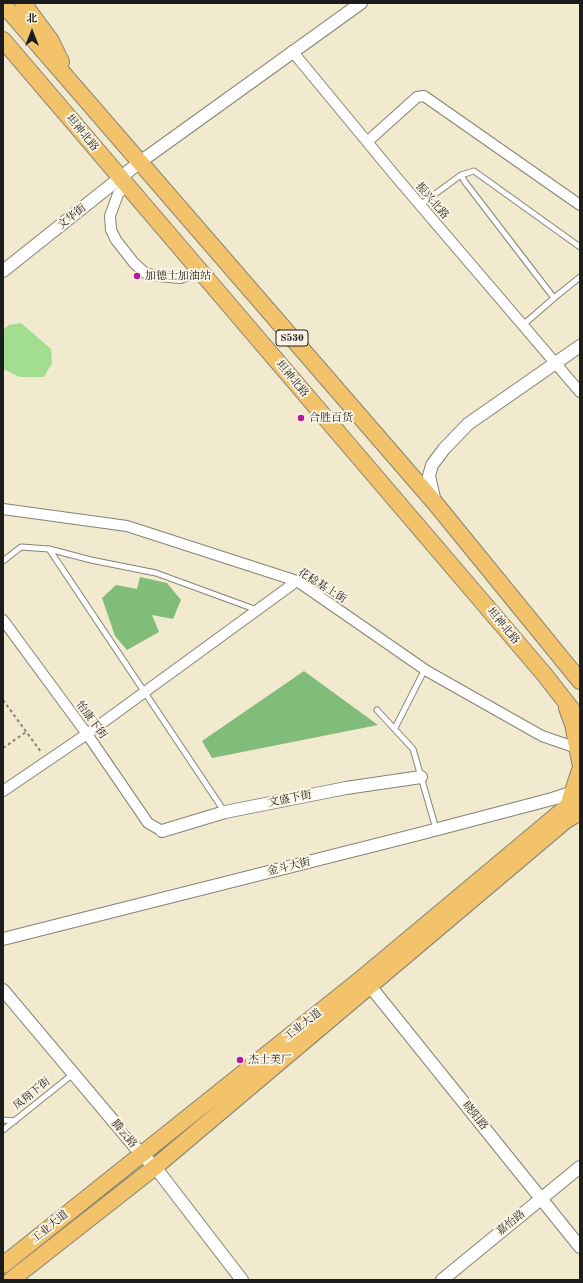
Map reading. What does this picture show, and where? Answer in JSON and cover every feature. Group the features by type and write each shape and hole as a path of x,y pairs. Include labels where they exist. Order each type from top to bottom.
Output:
{"main road":[{"path":"23,3 51,41 70,81"},
{"name":"S530","path":"3,4 435,503 579,679"},
{"name":"坦神北路","path":"3,40 564,699 580,720"},
{"path":"3,54 37,80"},
{"path":"564,699 573,724 579,755"},
{"path":"576,801 580,770"},
{"name":"工业大道","path":"11,1280 156,1167 370,986 573,821 576,801"},
{"name":"工业大道","path":"3,1265 361,979 576,801"}],"street":[{"name":"文华街","path":"3,271 124,181 140,162 292,51 361,3"},
{"name":"振兴北路","path":"292,51 420,205 580,392"},
{"path":"367,142 417,97 424,96 580,205"},
{"path":"124,181 110,216 111,230 116,240 134,263 145,273 158,276 180,278 200,271"},
{"path":"435,503 429,476 432,465 444,449 468,424 580,346"},
{"name":"花稔基上街","path":"3,509 127,526 297,581 424,669 542,736 579,755"},
{"path":"3,791 87,734 297,581"},
{"name":"怡康下街","path":"3,620 87,734 148,823 162,831"},
{"name":"文盛下街","path":"162,831 225,812 346,788 421,777"},
{"name":"金斗大街","path":"3,939 436,829 576,801"},
{"name":"晓阳路","path":"370,986 580,1247"},
{"name":"腾云路","path":"3,990 141,1154 156,1167 242,1280"},
{"name":"嘉怡路","path":"442,1280 580,1167"}],"lane":[{"path":"420,205 461,175 474,171 580,247"},
{"path":"461,175 554,298"},
{"path":"523,325 580,276"},
{"path":"3,561 21,547 49,549 91,560 156,573 257,610"},
{"path":"49,549 225,812"},
{"path":"395,728 424,669"},
{"path":"378,710 413,748 436,829"},
{"name":"凤翔下街","path":"3,1130 73,1074"},
{"path":"3,1120 15,1120"}],"path":[{"path":"3,700 47,760"},
{"path":"3,748 26,732"}],"green space":[{"path":"21,323 51,349 52,363 44,377 20,377 3,369 3,330 9,325"},
{"path":"140,577 167,583 181,600 173,619 152,615 159,632 127,650 115,636 102,598 116,585 137,589"},
{"path":"304,671 378,725 212,758 202,741"}],"place":[{"name":"加德士加油站","path":"137,276"},
{"name":"合胜百货","path":"301,418"},
{"name":"杰士美厂","path":"240,1060"}]}
